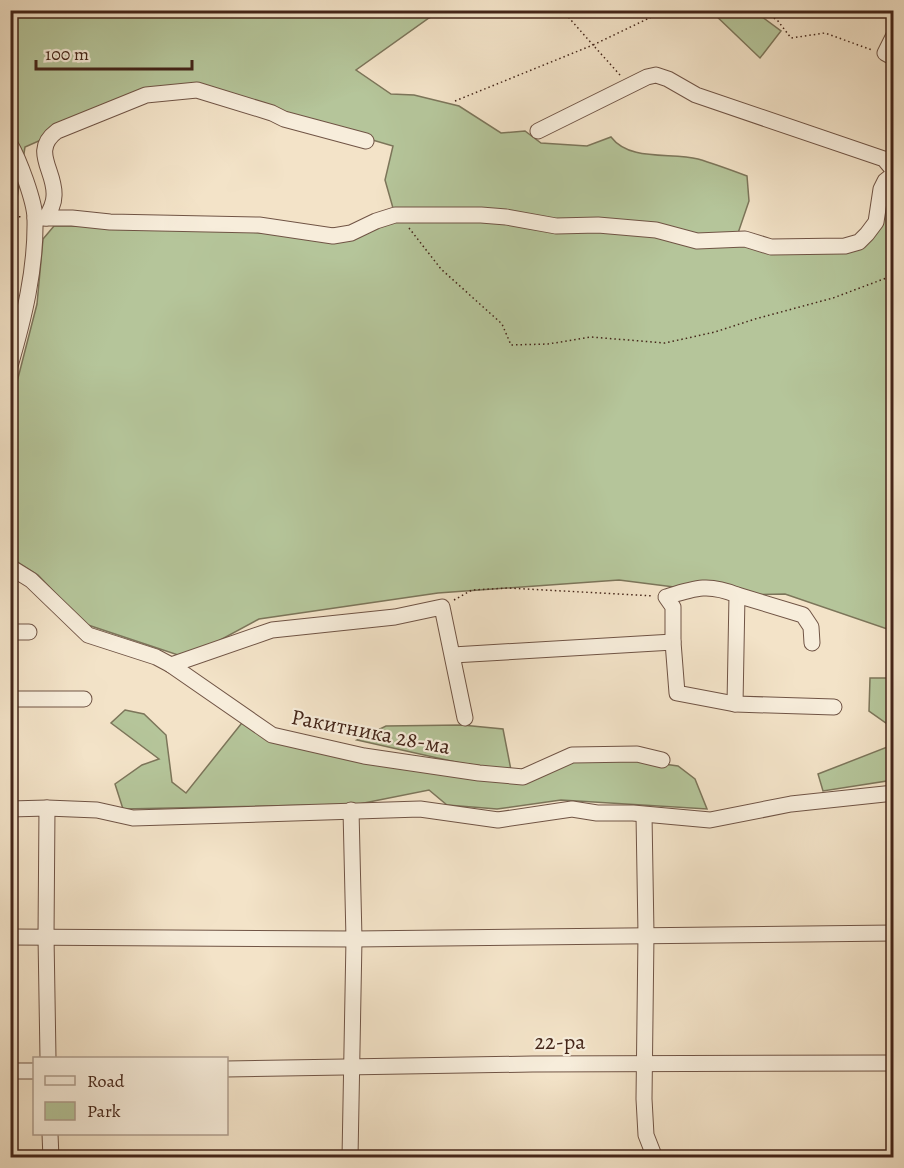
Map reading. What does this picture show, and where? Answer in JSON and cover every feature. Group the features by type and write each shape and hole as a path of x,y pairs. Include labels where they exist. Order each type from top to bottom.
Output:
{"street":[{"path":"889,56 894,35"},
{"path":"41,218 259,225 333,236 351,233 395,215 481,215 556,226 598,225 656,230 697,241 745,239 771,247 845,246 859,242 876,222 881,189 894,172 884,159 696,95 656,75 628,85 538,131"},
{"path":"10,366 27,309 41,218 54,195 44,151 48,137 57,131 146,95 199,90 285,119 366,141"},
{"path":"10,144 41,218"},
{"name":"Ракитника 28-ма","path":"10,567 31,580 88,635 156,657 171,665 272,735 364,756 523,777 572,755 637,754 662,760"},
{"path":"812,643 811,627 803,615 720,588 698,587 666,597 673,607 677,693 735,704 834,707"},
{"path":"735,704 737,595"},
{"path":"171,665 272,630 395,617 442,607 465,718"},
{"path":"10,632 29,632"},
{"path":"453,655 673,642"},
{"path":"10,699 84,699"},
{"path":"10,809 97,810 134,818 420,809 498,820 572,809 597,813 633,813 710,820 791,804 894,793"},
{"path":"47,808 48,1057"},
{"path":"350,1158 354,939 351,810"},
{"path":"644,815 646,934 644,1099 646,1135 656,1158"},
{"path":"10,937 354,939 894,933"},
{"name":"22-ра","path":"228,1069 894,1063"},
{"path":"10,1071 33,1071"},
{"path":"50,1135 51,1158"}],"path":[{"path":"562,10 628,85"},
{"path":"454,101 593,45 666,10"},
{"path":"763,10 778,21 791,38 825,33 889,56"},
{"path":"395,215 411,229 441,269 502,324 511,345 548,344 591,337 665,343 715,332 894,278"},
{"path":"442,607 472,590 509,588 666,597"}],"green space":[{"path":"11,11 443,11 429,18 356,70 391,94 414,95 459,106 501,133 525,131 541,143 587,146 611,137 619,145 629,150 652,155 698,159 747,176 749,201 736,239 859,242 893,175 893,631 785,594 737,595 619,580 438,593 259,619 187,658 85,624 38,575 11,558 11,394 17,382 37,304 43,239 54,226 180,226 343,240 395,215 385,180 393,146 199,89 145,94 25,147 14,218 17,282 11,320"},
{"path":"711,11 754,11 781,31 760,58"},
{"path":"870,678 893,678 893,728 869,711"},
{"path":"125,710 144,714 166,735 172,782 186,793 245,719 271,737 480,780 575,761 635,760 678,766 695,779 707,809 561,800 497,809 447,805 429,790 359,804 123,809 115,784 142,765 159,759 111,723"},
{"path":"462,725 503,729 511,770 460,763 357,740 386,726"},
{"path":"893,740 893,780 823,791 818,774 890,746"}]}
